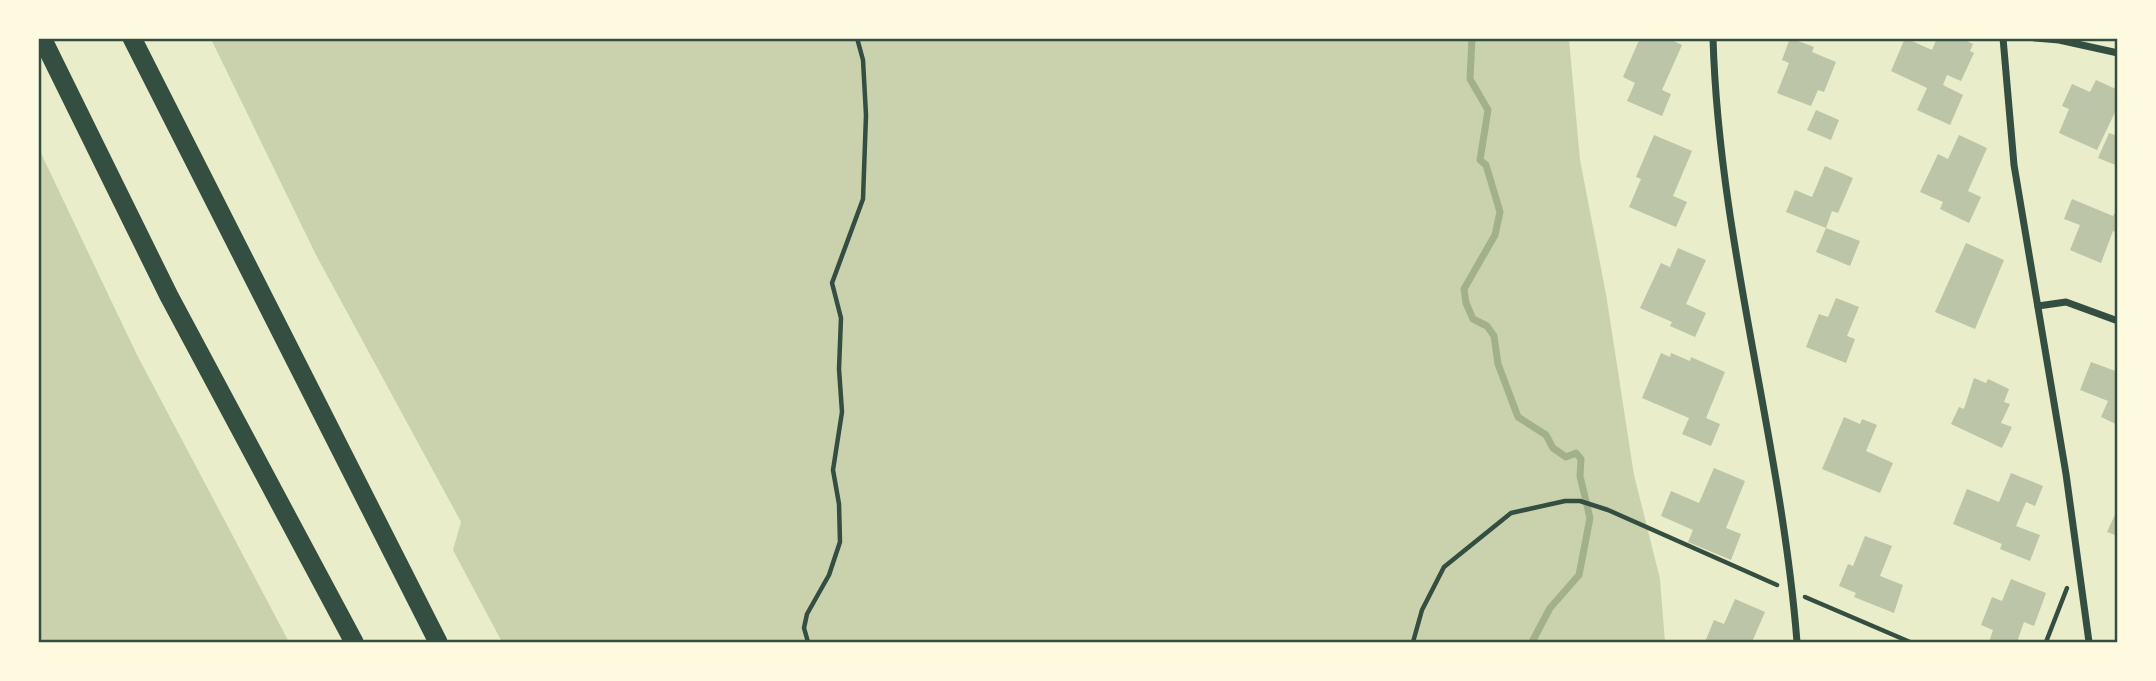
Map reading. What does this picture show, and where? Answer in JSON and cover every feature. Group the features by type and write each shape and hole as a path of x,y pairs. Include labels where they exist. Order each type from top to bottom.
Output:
{"highway":[{"path":"42,38 169,296 354,642"},
{"path":"132,38 146,71 438,642"},
{"path":"141,38 146,71"}],"street":[{"path":"1713,38 1732,223 1797,642"},
{"path":"2003,38 2014,165 2089,642"},
{"path":"2035,38 2059,40 2118,54"},
{"path":"2038,306 2066,302 2118,321"}],"path":[{"path":"808,642 804,628 807,614 829,575 840,542 839,504 833,470 842,412 839,369 841,318 832,282 863,199 866,115 863,60 857,38"},
{"path":"1413,642 1422,610 1444,567 1511,513 1564,501 1580,501 1608,510 1910,642"},
{"path":"2046,642 2077,562"}],"green space":[{"path":"211,39 1569,39 1580,160 1606,294 1634,475 1660,579 1665,642 502,642 453,550 461,522 316,255"},
{"path":"38,147 137,355 289,642 39,642"}],"building":[{"path":"1640,38 1668,38 1682,45 1662,90 1671,94 1662,116 1627,101 1635,83 1623,77"},
{"path":"1790,38 1814,47 1812,52 1836,62 1824,92 1818,90 1811,106 1777,93 1789,63 1782,60"},
{"path":"1905,38 1932,50 1937,38 1961,38 1973,44 1970,51 1974,53 1961,81 1947,75 1943,85 1963,95 1950,125 1917,110 1927,88 1891,71"},
{"path":"2096,80 2118,90 2118,106 2097,150 2059,133 2069,109 2062,106 2072,84 2090,92"},
{"path":"1816,110 1839,120 1831,140 1807,130"},
{"path":"2109,133 2118,136 2118,166 2098,158"},
{"path":"1654,135 1692,151 1673,196 1687,202 1676,227 1629,207 1641,179 1636,177"},
{"path":"1959,135 1987,148 1968,191 1981,197 1969,223 1940,209 1943,202 1920,192 1938,154 1948,159"},
{"path":"1825,166 1853,178 1838,213 1832,211 1826,228 1786,212 1795,190 1812,197"},
{"path":"2072,199 2113,216 2118,206 2118,233 2113,231 2101,263 2070,250 2080,225 2064,219"},
{"path":"1826,228 1860,241 1850,266 1816,252"},
{"path":"1966,243 2004,260 1975,329 1935,312"},
{"path":"1678,248 1706,260 1686,304 1706,313 1695,337 1670,326 1672,322 1640,308 1661,263 1670,267"},
{"path":"1836,298 1859,307 1847,336 1855,339 1846,363 1806,347 1819,314 1828,317"},
{"path":"1661,353 1670,357 1671,353 1690,361 1691,357 1725,372 1706,418 1720,424 1711,446 1682,434 1689,418 1642,398"},
{"path":"2091,362 2118,372 2118,425 2101,417 2108,401 2080,390"},
{"path":"1974,378 1986,383 1988,379 2009,389 2004,402 2010,404 2001,423 2012,427 2002,448 1951,424 1959,407 1964,409"},
{"path":"1844,417 1860,424 1862,419 1877,425 1866,451 1893,463 1880,493 1822,469"},
{"path":"1714,468 1745,481 1726,528 1741,534 1731,560 1688,542 1693,530 1661,516 1671,491 1699,503"},
{"path":"2011,473 2043,486 2035,506 2026,502 2016,526 2040,535 2030,561 2000,549 2002,544 1953,524 1967,489 1999,502"},
{"path":"2118,508 2118,536 2107,532"},
{"path":"1865,536 1892,546 1880,576 1903,585 1894,613 1854,597 1856,593 1839,586 1848,564 1853,566"},
{"path":"2011,579 2046,593 2034,626 2024,622 2018,639 2021,642 1989,642 1993,630 1981,625 1992,597 2002,601"},
{"path":"1735,599 1765,612 1752,642 1705,642 1714,620 1724,624"}],"waterway":[{"path":"1472,38 1470,79 1488,110 1480,160 1486,165 1500,212 1495,235 1464,289 1466,303 1473,319 1487,326 1494,336 1498,364 1518,417 1546,435 1553,448 1566,457 1576,453 1581,459 1580,476 1590,518 1579,575 1550,608 1532,642"}]}
